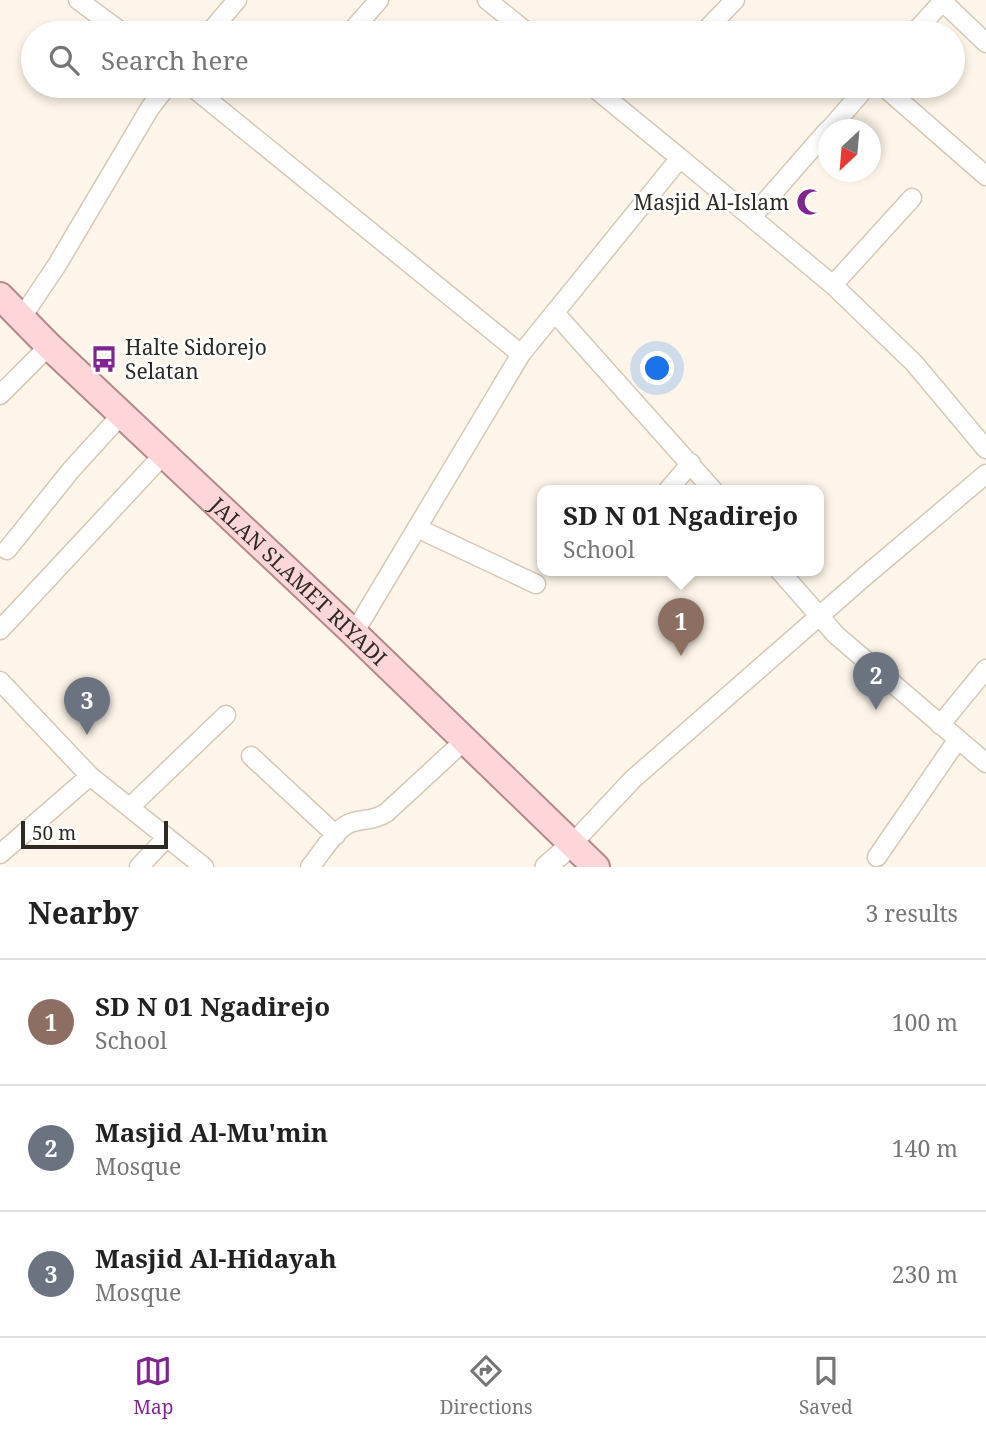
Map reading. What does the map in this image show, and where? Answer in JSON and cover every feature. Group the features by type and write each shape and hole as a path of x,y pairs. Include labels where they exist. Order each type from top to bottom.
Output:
{"main road":[{"name":"JALAN SLAMET RIYADI","path":"0,296 49,346 354,633 596,867"}],"street":[{"path":"78,0 107,21"},
{"path":"219,21 237,0"},
{"path":"360,21 379,0"},
{"path":"487,0 513,21"},
{"path":"715,21 735,0"},
{"path":"925,21 943,0 964,21"},
{"path":"965,22 986,43"},
{"path":"22,317 57,265 158,98"},
{"path":"206,98 521,354"},
{"path":"607,98 834,285 914,363 986,449"},
{"path":"838,119 857,98"},
{"path":"897,98 986,176"},
{"path":"752,217 818,142"},
{"path":"354,633 521,354 680,158"},
{"path":"834,285 912,198"},
{"path":"555,313 709,485"},
{"path":"0,395 49,346"},
{"path":"7,550 71,470 122,414"},
{"path":"0,630 165,453"},
{"path":"672,485 691,463"},
{"path":"546,867 571,845 633,779 986,474"},
{"path":"417,528 536,584"},
{"path":"784,576 836,635 986,763"},
{"path":"940,725 986,669"},
{"path":"0,681 90,776 204,867"},
{"path":"130,807 226,715"},
{"path":"877,857 958,739"},
{"path":"310,867 345,825 356,821 375,820 386,813 464,741"},
{"path":"251,757 336,835"},
{"path":"0,854 90,776"},
{"path":"139,867 167,837"}],"place":[{"name":"Masjid Al-Islam","path":"810,202"},
{"name":"Halte Sidorejo Selatan","path":"104,359"},
{"name":"SD N 01 Ngadirejo","path":"681,656"},
{"name":"Masjid Al-Mu'min","path":"876,710"},
{"name":"Masjid Al-Hidayah","path":"87,735"}]}
